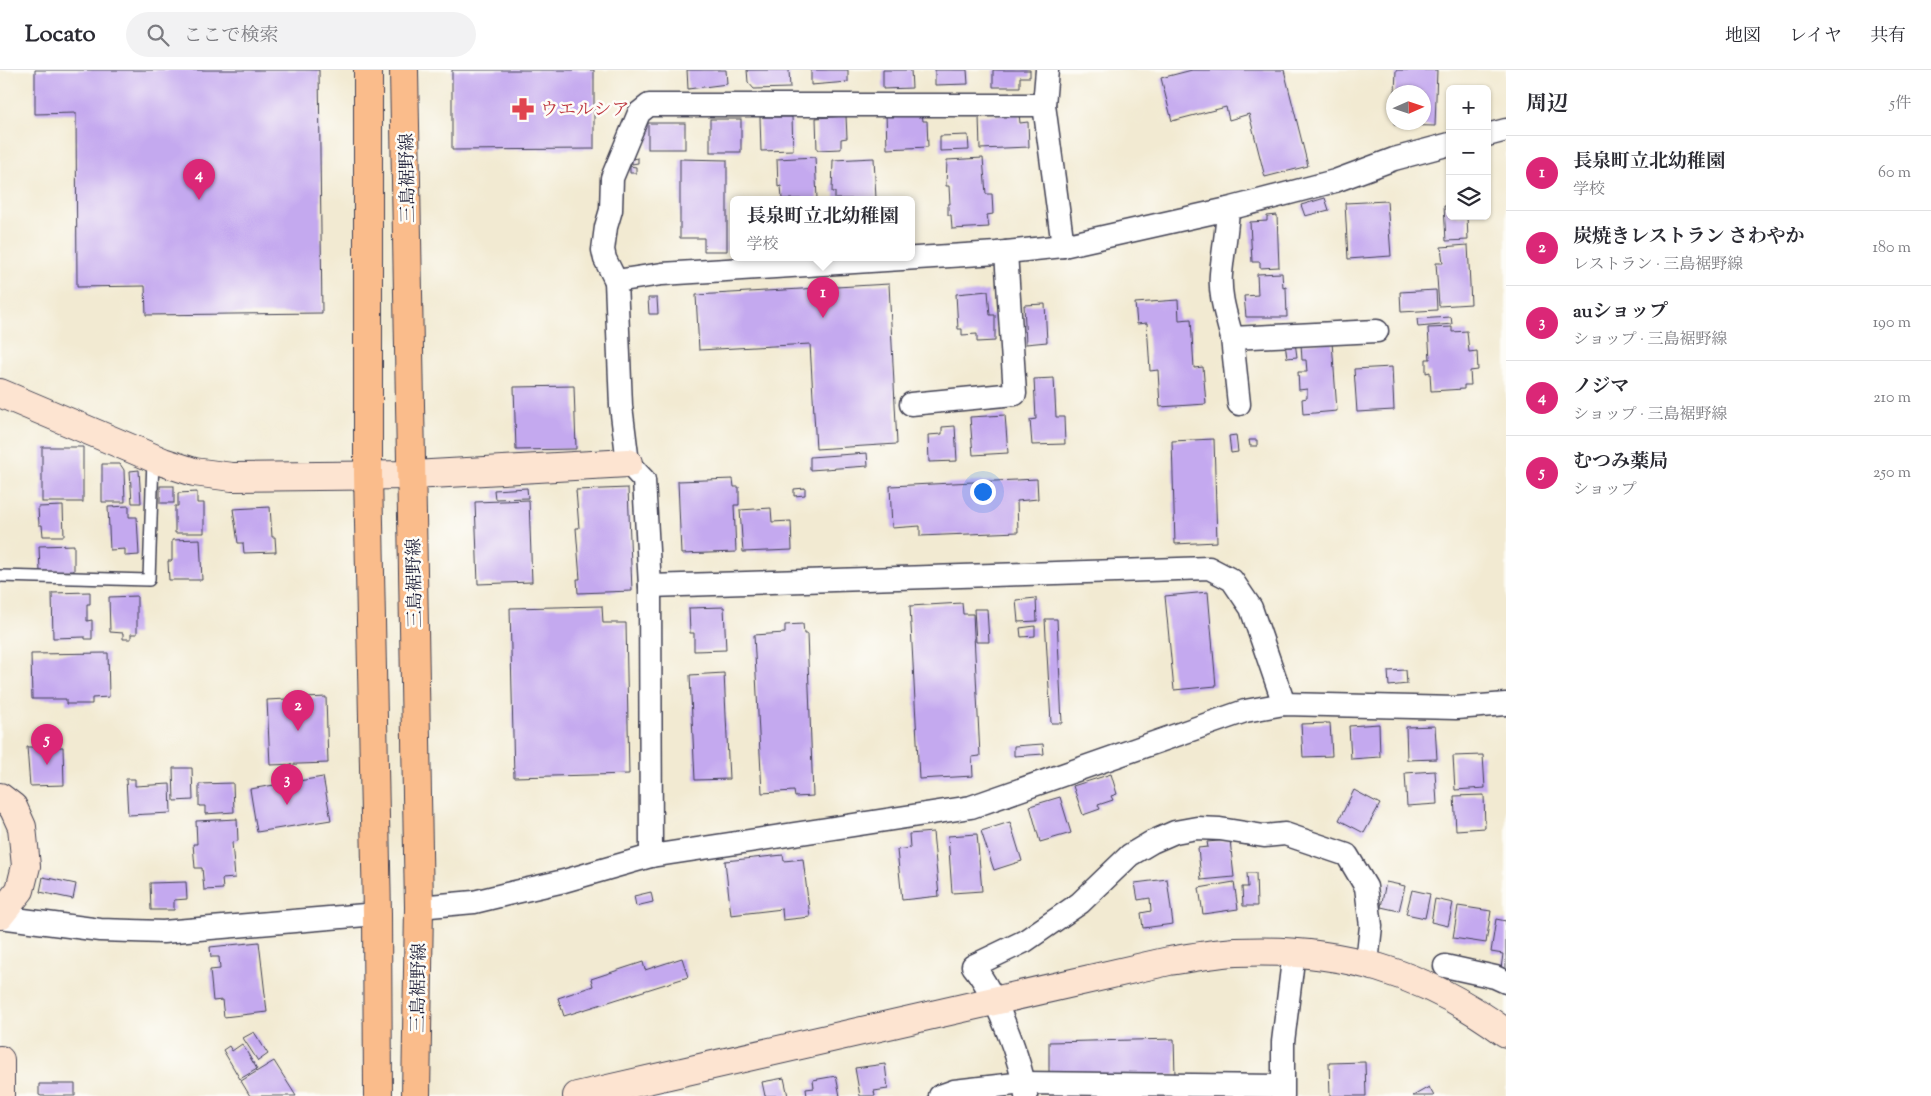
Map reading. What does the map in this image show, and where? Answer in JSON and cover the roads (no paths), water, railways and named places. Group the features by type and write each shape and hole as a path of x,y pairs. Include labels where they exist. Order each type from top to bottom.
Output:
{"main road":[{"path":"368,70 368,474 377,914 378,1096"},
{"name":"三島裾野線","path":"404,70 413,475 419,907 416,1096"}],"street":[{"path":"1047,70 1044,105 1063,246"},
{"path":"650,856 650,586 644,480 628,462 621,406 616,280 605,259 603,250 606,227 611,210 612,178 639,113 649,105 1044,105"},
{"path":"1491,134 1506,130"},
{"path":"915,258 1063,246 1228,209 1335,180 1394,159 1446,145"},
{"path":"1228,209 1228,232 1221,275 1221,293 1232,338 1239,404"},
{"path":"911,404 1015,394 1006,252"},
{"path":"616,280 662,274 865,261"},
{"path":"1232,338 1377,330"},
{"path":"0,376 0,412"},
{"path":"0,392 153,457 194,472 232,477 413,475 628,462"},
{"path":"650,586 1209,568 1232,580 1251,608 1284,704"},
{"path":"419,907 474,902 564,881 650,856 971,807 1245,711 1284,704 1456,708 1506,704"},
{"path":"0,797 13,807 22,827 26,866 20,890 0,916 100,930 163,932 377,914"},
{"path":"1025,1089 1008,1034 981,976 973,966 1025,942 1080,903 1130,855 1152,842 1175,832 1196,828 1220,829 1264,836 1286,834 1348,855 1366,887 1371,926 1367,963"},
{"path":"577,1096 1169,961 1235,952 1294,952 1367,963 1437,989 1476,1011 1506,1033"},
{"path":"940,1096 954,1091 1025,1089 1282,1091 1286,1002 1294,952"},
{"path":"1445,966 1496,977 1506,982"},
{"path":"0,1060 0,1096"}],"lane":[{"path":"0,576 150,580 153,457"}],"place":[{"name":"ウエルシア","path":"523,109"},
{"name":"ノジマ","path":"199,200"},
{"name":"長泉町立北幼稚園","path":"823,318"},
{"name":"炭焼きレストラン さわやか","path":"298,731"},
{"name":"むつみ薬局","path":"47,765"},
{"name":"auショップ","path":"287,805"}]}
